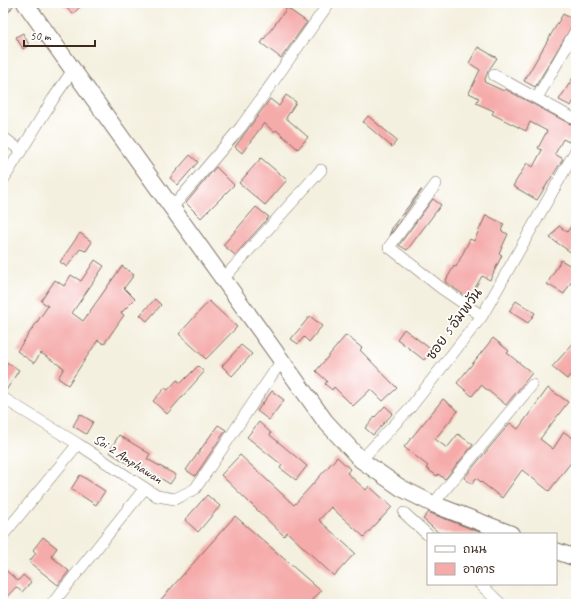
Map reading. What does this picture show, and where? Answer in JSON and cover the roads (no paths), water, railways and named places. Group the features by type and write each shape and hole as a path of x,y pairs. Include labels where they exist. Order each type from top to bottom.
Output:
{"street":[{"path":"25,3 224,278 325,421 360,460 400,488 434,504 508,533"},
{"path":"172,208 241,127 329,3"},
{"path":"537,98 576,30"},
{"path":"3,180 73,70"},
{"path":"494,74 576,120"},
{"path":"3,138 21,151"},
{"name":"ซอย 5 อัมพวัน","path":"360,460 410,408 482,316 576,150"},
{"path":"224,278 321,170"},
{"path":"436,184 389,247 441,288 482,316"},
{"name":"Soi 2 Amphawan","path":"3,535 78,444 157,496 176,499 195,489 282,360"},
{"path":"434,504 532,385"},
{"path":"3,398 78,444"},
{"path":"52,604 145,488"},
{"path":"404,513 427,534"},
{"path":"557,551 576,558"},
{"path":"481,585 501,604"}]}
